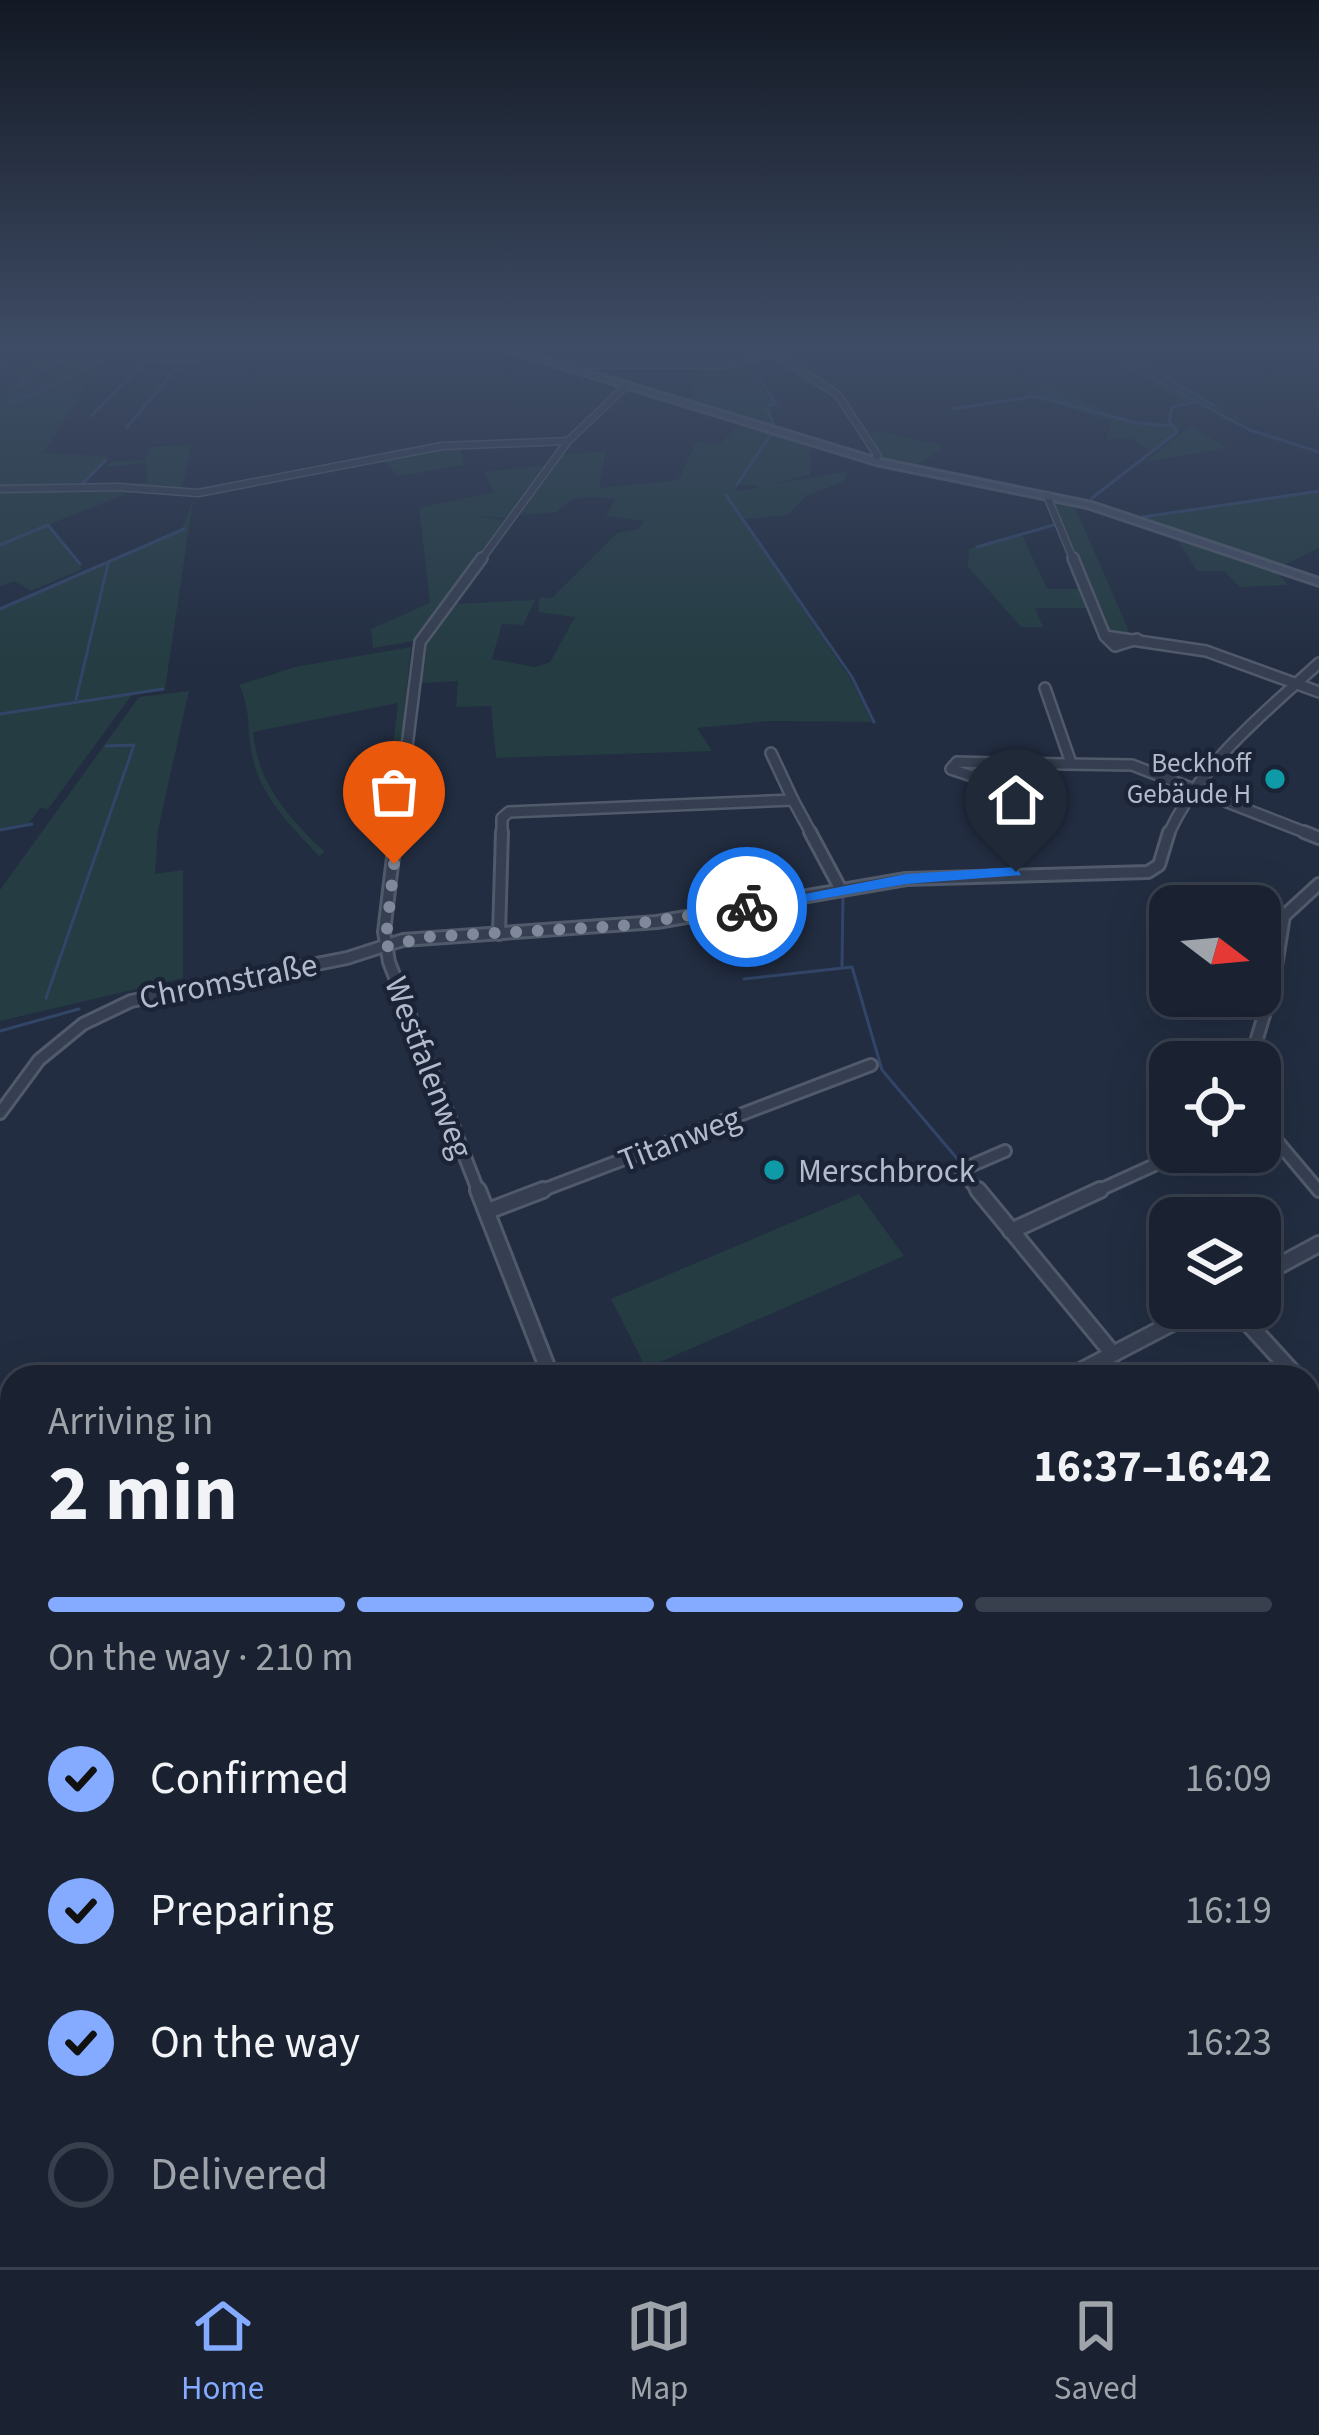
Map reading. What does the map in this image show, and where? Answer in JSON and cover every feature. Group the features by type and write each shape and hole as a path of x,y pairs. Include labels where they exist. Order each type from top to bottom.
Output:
{"main road":[{"path":"853,455 1047,496 1319,582"}],"street":[{"path":"0,489 118,487 198,493 399,455"},
{"name":"Westfalenweg","path":"546,1365 385,947 420,642 558,455"},
{"path":"874,461 877,455"},
{"path":"1047,496 1105,636 1207,651 1319,692"},
{"path":"1192,784 1319,663"},
{"path":"1045,688 1071,763"},
{"path":"771,753 840,889"},
{"path":"994,762 1132,764 1319,838"},
{"name":"Chromstraße","path":"0,1113 55,1046 121,1001 202,979 364,956 426,937 657,922 840,889 1009,872 1156,869 1166,834 1192,784"},
{"path":"499,934 502,818 509,812 793,800"},
{"path":"1256,1041 1273,985 1285,916 1319,884"},
{"name":"Titanweg","path":"488,1211 871,1065"},
{"path":"1281,1145 1319,1191"},
{"path":"1005,1150 961,1170 1113,1354"},
{"path":"1011,1231 1149,1168"},
{"path":"1281,1265 1319,1244"},
{"path":"1092,1365 1161,1329"},
{"path":"1253,1329 1286,1365"}],"green space":[{"path":"0,455 108,456 85,482 0,487"},
{"path":"147,455 189,455 182,489 137,485 147,482 146,463 104,467 112,461 145,460"},
{"path":"410,455 461,455 464,465 398,476 385,462 344,468"},
{"path":"561,455 605,455 599,488 678,480 690,455 756,455 734,487 739,491 762,486 738,485 758,455 811,455 810,475 767,485 846,472 844,482 807,495 788,515 745,519 729,501 850,678 872,722 770,721 697,728 712,751 496,758 491,706 456,707 458,681 420,683 427,641 453,604 535,600 523,625 502,624 492,659 535,667 550,662 575,617 538,612 540,597 552,598 617,533 639,529 644,521 606,516 616,499 599,497 576,499 557,512 520,515"},
{"path":"881,455 934,455 914,467 885,461"},
{"path":"1154,455 1187,455 1145,462"},
{"path":"545,465 506,518 471,515 505,520 414,641 373,648 371,629 430,603 419,508 494,492 484,472"},
{"path":"1319,490 1319,548 1282,566 1140,516"},
{"path":"0,491 133,491 48,525 82,569 31,591 15,581 0,586"},
{"path":"193,500 165,689 134,692 48,809 40,808 29,823 0,829 0,607 182,529"},
{"path":"1051,501 1074,505 1131,636 1107,632"},
{"path":"1022,535 1047,589 1082,589 1090,608 1035,608 1043,627 1021,627 968,567 969,549"},
{"path":"1176,538 1278,574 1288,585 1240,587 1224,571 1197,571"},
{"path":"411,647 392,840 382,841 398,703 253,732 268,784 325,852 319,856 263,787 239,685 295,667"},
{"path":"189,691 158,830 155,874 183,870 183,978 0,1021 0,890 139,697"},
{"path":"859,1194 904,1256 653,1365 644,1365 611,1299"}],"waterway":[{"path":"736,486 757,455"},
{"path":"1092,498 1148,455"},
{"path":"80,486 106,460"},
{"path":"1143,517 1319,491"},
{"path":"726,495 852,677 874,722"},
{"path":"1077,505 1319,586"},
{"path":"0,545 48,525 80,564"},
{"path":"977,547 1054,525"},
{"path":"0,609 184,529"},
{"path":"76,699 108,564"},
{"path":"0,714 163,689"},
{"path":"46,998 134,745 106,746"},
{"path":"0,830 32,824"},
{"path":"842,966 843,894"},
{"path":"396,963 416,1014"},
{"path":"744,979 852,967 882,1070 960,1162"},
{"path":"0,1031 79,1009"}],"way so far":[{"path":"394,864 385,947 426,937 620,926 747,907"}],"place":[{"name":"Beckhoff Gebäude H","path":"1275,779"},
{"name":"Merschbrock","path":"774,1170"}],"route":[{"path":"747,907 906,879 1016,872"}]}
